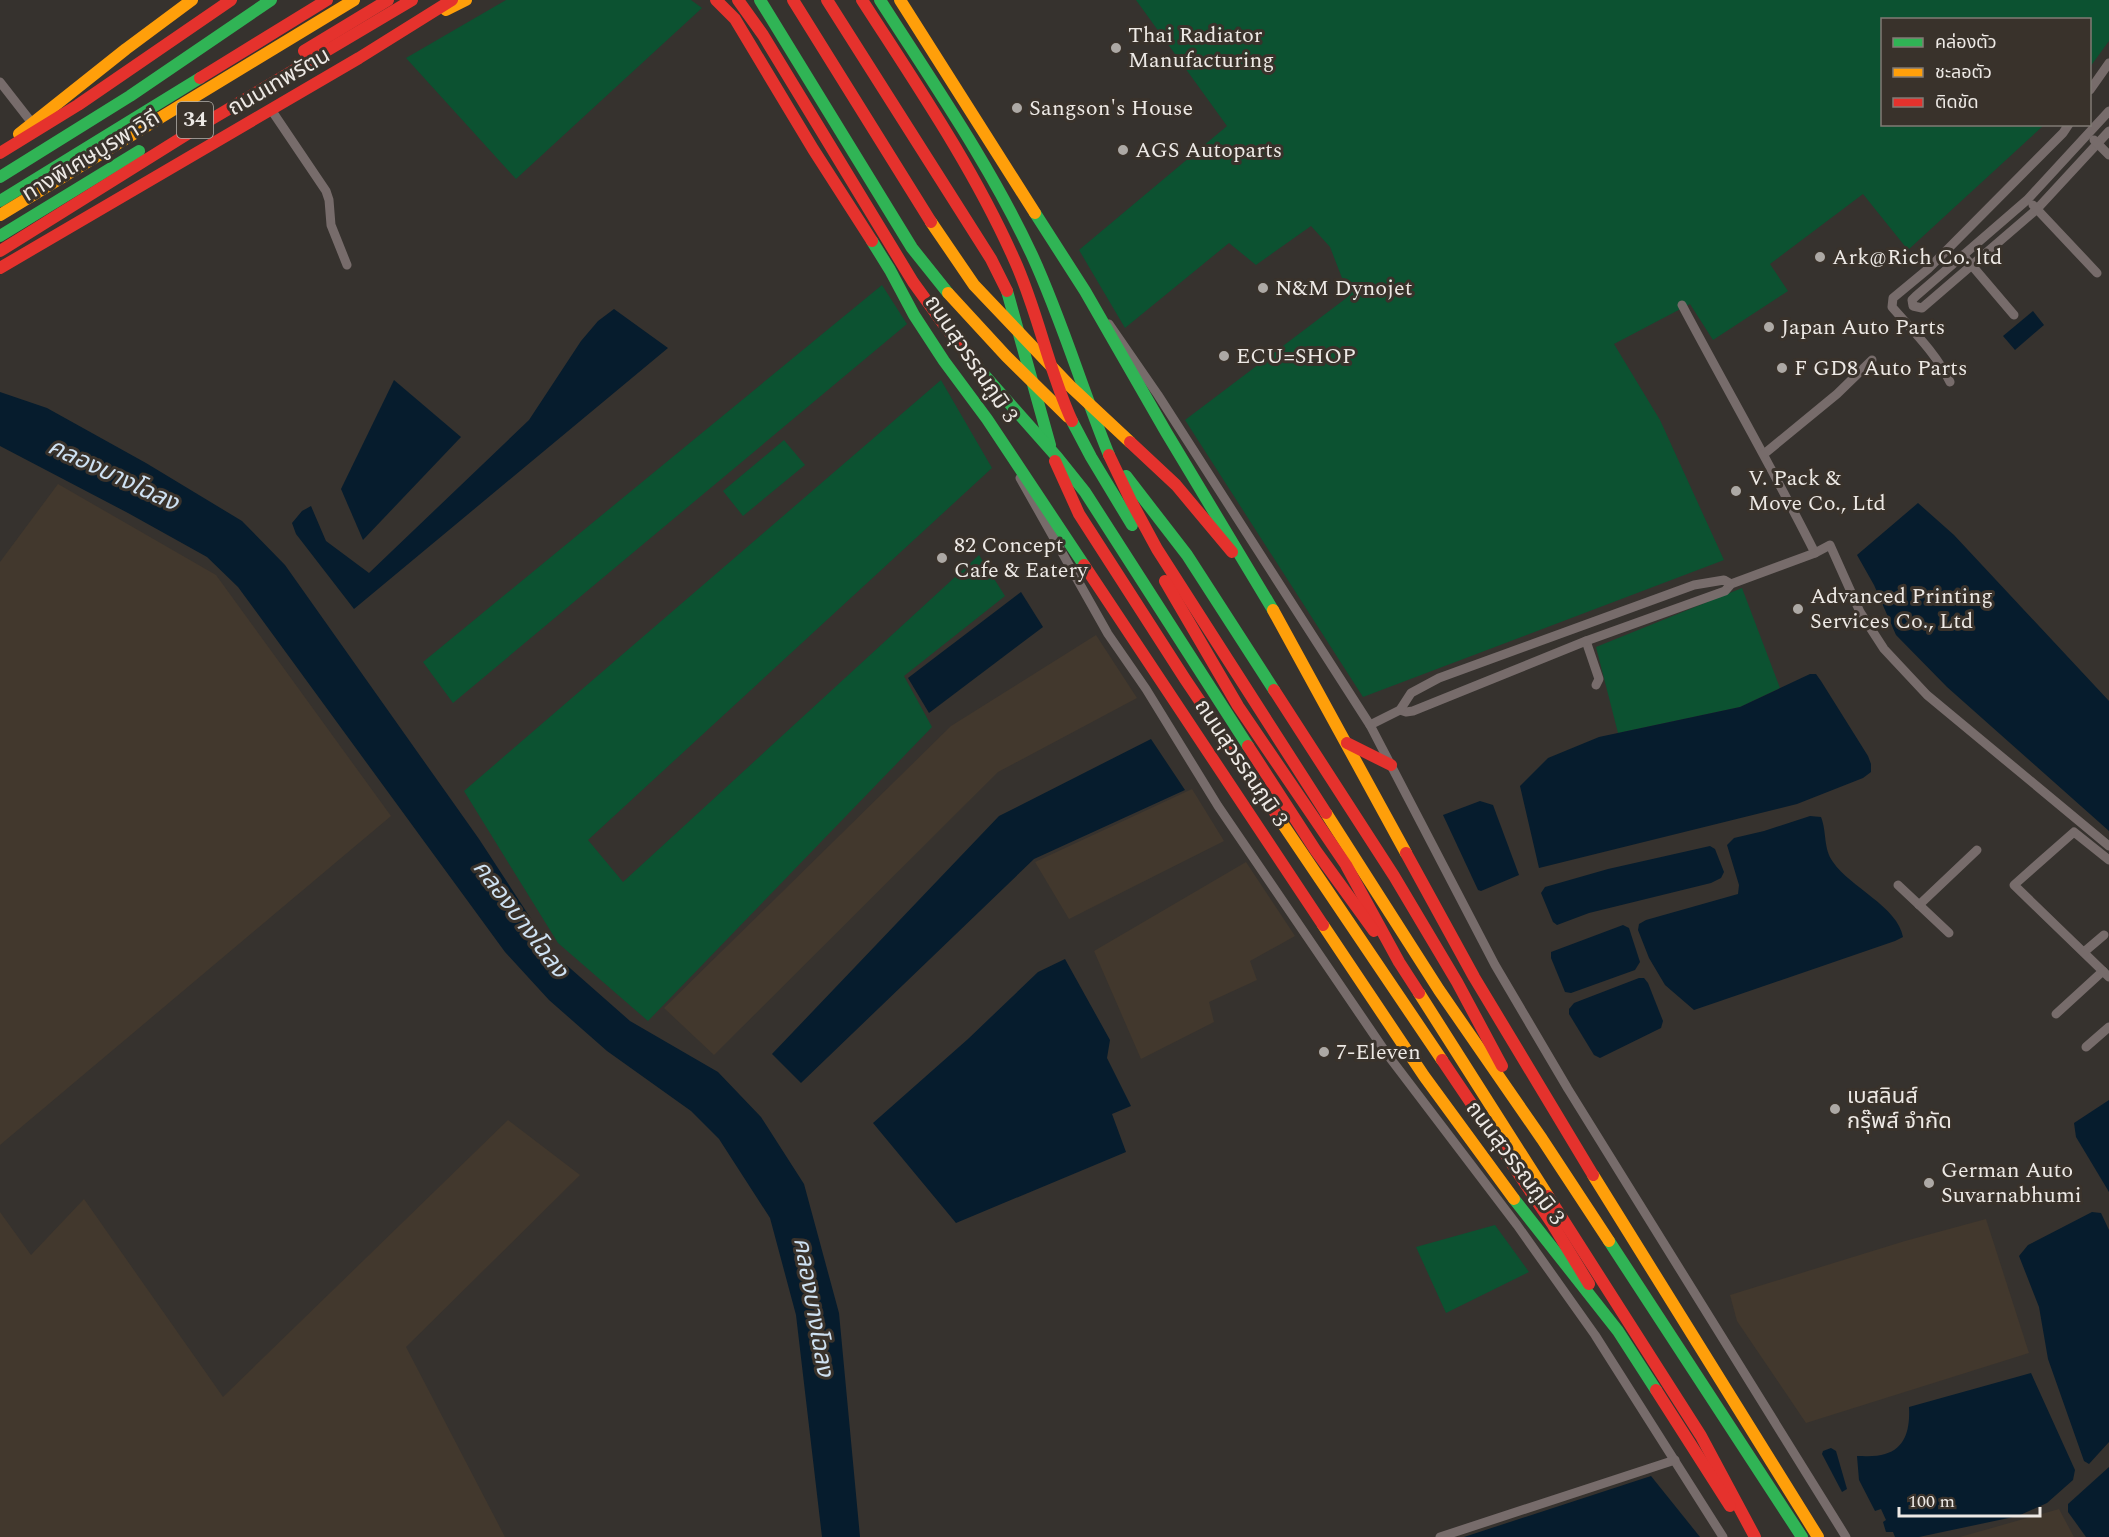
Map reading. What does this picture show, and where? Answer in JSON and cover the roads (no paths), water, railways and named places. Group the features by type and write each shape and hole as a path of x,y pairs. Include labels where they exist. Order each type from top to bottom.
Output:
{"main road":[{"path":"0,152 32,123 192,0"},
{"path":"0,152 78,105 231,0"},
{"path":"0,177 140,89 271,0"},
{"name":"ถนนเทพรัตน","path":"0,201 327,0"},
{"name":"ทางพิเศษบูรพาวิถี","path":"0,215 354,0"},
{"name":"ถนนเทพรัตน","path":"0,238 389,0"},
{"path":"0,251 205,123 412,0"},
{"name":"ถนนเทพรัตน","path":"0,268 55,234 272,111 452,0"},
{"path":"421,21 466,0"},
{"path":"738,0 763,35 940,321 968,357 1064,463 1085,492 1316,851 1352,903 1399,962"},
{"path":"760,0 892,218 936,281 1023,373 1102,449 1142,494 1187,555 1428,932 1542,1140"},
{"path":"793,0 952,255 974,285 1070,386 1176,485 1261,588"},
{"path":"827,0 991,260 1010,302 1050,446 1071,498 1096,542 1185,679 1553,1225 1618,1331"},
{"path":"862,0 945,131 995,219 1028,293 1048,358 1069,414 1092,460 1238,705 1358,885 1399,962 1701,1436 1752,1537"},
{"path":"880,0 1016,222 1046,287 1109,455 1157,549 1439,990 1542,1140 1802,1537"},
{"path":"900,0 976,123 1085,291 1166,432 1261,588 1474,976 1552,1110 1818,1537"},
{"name":"ถนนสุวรรณภูมิ 3","path":"720,2 735,19 813,149 890,270 914,315 987,419 1424,1076 1511,1195 1618,1331 1752,1537"},
{"path":"1347,743 1391,765"}],"street":[{"path":"2091,89 2109,63"},
{"path":"0,82 32,123"},
{"path":"272,111 326,191 332,225 347,265"},
{"path":"2109,111 2027,200 1914,298 1914,306 1922,308 2037,209 2109,131"},
{"path":"1950,382 1936,357 1892,307 1893,298 1936,260 2068,126"},
{"path":"2087,135 2109,155"},
{"path":"2027,200 2097,273"},
{"path":"1963,255 2014,315"},
{"path":"1085,291 1136,360 1370,725 1495,965 1568,1089 1846,1537"},
{"path":"1682,305 1764,454 1815,554"},
{"path":"1764,454 1836,394 1872,360"},
{"path":"987,419 1108,634 1146,689 1218,806 1387,1054 1517,1225 1595,1335 1723,1537"},
{"path":"1400,710 1413,711 1586,641 1725,591 1731,584 1815,554 1830,545 1860,612 1879,644 1927,695 2109,846"},
{"path":"1370,725 1400,710 1411,693 1439,678 1694,585 1724,580 1731,584"},
{"path":"1586,641 1599,679 1596,686"},
{"path":"2056,1014 2106,974 2014,885 2074,832 2109,860"},
{"path":"1919,905 1977,850"},
{"path":"1898,885 1949,933"},
{"path":"2084,952 2104,935"},
{"path":"2086,1047 2109,1027"},
{"path":"1440,1537 1675,1460"}],"water":[{"path":"614,309 668,348 354,609 296,534 292,523 302,511 311,506 326,541 369,573 529,420 581,341 598,321"},
{"path":"2033,311 2044,325 2015,350 2003,336"},
{"path":"394,380 461,437 363,540 341,489"},
{"name":"คลองบางโฉลง","path":"0,392 47,408 146,463 242,521 285,565 479,839 554,954 630,1021 718,1072 761,1117 804,1184 839,1313 860,1537 822,1537 796,1315 770,1218 719,1139 691,1111 607,1051 549,1000 505,952 238,587 207,557 0,446"},
{"path":"1918,503 1954,535 2109,701 2109,831 1947,687 1896,635 1874,585 1857,555"},
{"path":"1021,592 1043,627 929,713 908,678"},
{"path":"1810,674 1816,674 1821,681 1868,756 1871,772 1863,778 1797,804 1539,868 1520,786 1548,758 1599,737 1740,707"},
{"path":"1151,739 1185,790 1034,859 801,1083 772,1054 999,816"},
{"path":"1480,801 1493,805 1519,875 1481,891 1478,890 1443,815"},
{"path":"1810,816 1821,817 1828,851 1833,862 1850,880 1892,916 1903,937 1694,1010 1665,985 1649,958 1638,930 1639,924 1738,894 1739,885 1727,845 1734,838"},
{"path":"1710,846 1715,849 1724,872 1721,878 1711,883 1589,913 1557,925 1553,922 1541,893 1545,887 1608,869"},
{"path":"1623,925 1629,928 1640,962 1635,970 1571,993 1565,992 1551,958 1551,952"},
{"path":"1065,959 1110,1040 1107,1058 1131,1106 1112,1114 1126,1152 956,1223 873,1123 968,1039 1038,972"},
{"path":"1644,978 1648,983 1663,1021 1661,1028 1600,1058 1594,1055 1569,1014 1569,1009 1574,1003"},
{"path":"2109,1100 2109,1192 2076,1137 2074,1123"},
{"path":"2092,1212 2101,1213 2109,1230 2109,1442 2089,1464 2084,1461 2048,1359 2039,1307 2019,1256 2028,1245"},
{"path":"2031,1373 2075,1470 2073,1480 2047,1503 2018,1516 1919,1537 1895,1537 1893,1532 1886,1532 1883,1522 1886,1520 1881,1509 1875,1511 1859,1480 1857,1456 1882,1455 1898,1447 1903,1442 1908,1429 1909,1407"},
{"path":"1831,1448 1836,1451 1847,1489 1842,1492 1822,1454 1823,1451"},
{"path":"2109,1467 2109,1537 2086,1537 2068,1512 2068,1504"},
{"path":"1651,1476 1700,1537 1464,1537"}],"place":[{"name":"Thai Radiator Manufacturing","path":"1116,48"},
{"name":"Sangson's House","path":"1017,108"},
{"name":"AGS Autoparts","path":"1123,150"},
{"name":"Ark@Rich Co. ltd","path":"1820,257"},
{"name":"N&M Dynojet","path":"1263,288"},
{"name":"Japan Auto Parts","path":"1769,327"},
{"name":"ECU=SHOP","path":"1224,356"},
{"name":"F GD8 Auto Parts","path":"1782,368"},
{"name":"V. Pack & Move Co., Ltd","path":"1736,491"},
{"name":"82 Concept Cafe & Eatery","path":"942,558"},
{"name":"Advanced Printing Services Co., Ltd","path":"1798,609"},
{"name":"7-Eleven","path":"1324,1052"},
{"name":"เบสลินส์ กรุ๊พส์ จำกัด","path":"1835,1109"},
{"name":"German Auto Suvarnabhumi","path":"1929,1183"}]}
